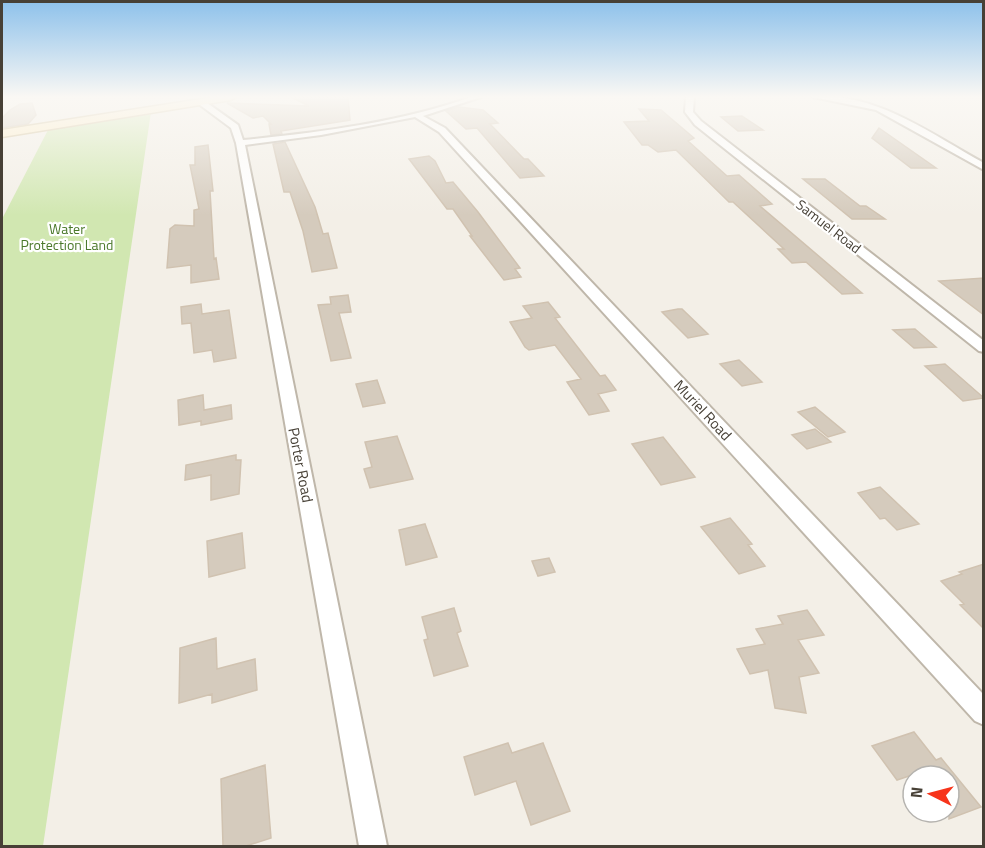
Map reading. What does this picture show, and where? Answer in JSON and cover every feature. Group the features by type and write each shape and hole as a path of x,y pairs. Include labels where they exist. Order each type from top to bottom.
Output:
{"street":[{"name":"Porter Road","path":"238,137 373,846"},
{"path":"240,143 299,137"},
{"name":"Muriel Road","path":"449,137 984,713"},
{"name":"Samuel Road","path":"716,137 984,348"},
{"path":"930,137 984,167"}],"green space":[{"name":"Water Protection Land","path":"45,137 147,137 43,846 2,846 2,219"}],"building":[{"path":"484,137 502,137 544,176 520,178"},
{"path":"635,137 692,137 694,138 688,141 727,176 739,175 772,204 760,206 862,293 842,294 806,262 792,263 778,249 784,249 733,202 729,202 676,150 658,152 648,145 642,145"},
{"path":"891,137 936,168 911,168 872,138"},
{"path":"285,142 315,207 323,234 328,233 337,268 312,272 303,231 290,192 284,192 273,144"},
{"path":"208,145 213,191 210,191 214,259 216,258 219,279 191,283 191,265 167,268 170,229 175,225 194,226 194,210 199,209 190,165 195,165 195,147"},
{"path":"429,156 435,161 446,183 453,182 478,212 520,268 515,269 521,277 504,280 470,236 472,236 453,209 447,209 409,159"},
{"path":"803,179 825,179 860,206 866,206 885,219 852,219"},
{"path":"984,278 984,315 939,281"},
{"path":"348,295 351,312 339,313 351,358 331,361 318,305 331,304 330,297"},
{"path":"548,302 560,317 555,318 600,376 605,375 616,390 598,394 609,411 589,415 567,382 581,379 555,345 529,350 510,322 532,318 523,306"},
{"path":"201,304 202,314 229,310 236,358 214,362 212,350 194,353 191,323 182,324 181,307"},
{"path":"682,309 708,334 688,338 662,312"},
{"path":"915,329 936,347 914,348 893,330"},
{"path":"739,360 762,382 742,386 720,364"},
{"path":"945,364 984,398 963,401 925,366"},
{"path":"377,380 385,403 363,407 356,384"},
{"path":"203,395 204,410 231,405 232,419 201,425 201,421 179,425 178,400"},
{"path":"815,407 845,432 828,437 798,412"},
{"path":"815,429 831,442 807,449 792,435"},
{"path":"397,436 413,479 370,488 364,469 372,467 365,442"},
{"path":"663,437 695,477 661,485 632,444"},
{"path":"236,455 236,460 241,460 239,494 211,500 211,475 185,480 186,465"},
{"path":"880,487 919,524 897,530 885,518 880,519 858,493"},
{"path":"730,518 752,544 748,545 765,566 739,574 701,527"},
{"path":"425,524 437,557 406,565 399,530"},
{"path":"242,533 245,568 209,577 207,541"},
{"path":"549,558 555,572 538,576 532,561"},
{"path":"984,564 984,629 960,605 964,604 941,581"},
{"path":"454,608 461,631 457,633 468,666 434,676 424,640 428,639 422,617"},
{"path":"807,610 824,635 798,640 819,673 799,677 806,713 775,708 768,670 750,674 737,649 765,644 756,629 783,624 778,616"},
{"path":"216,638 217,669 255,659 257,690 212,703 212,694 179,703 180,648"},
{"path":"914,732 936,760 941,758 946,764 901,764 901,779 897,780 872,746"},
{"path":"508,743 512,753 543,743 570,811 531,825 516,781 475,795 464,757"},
{"path":"265,765 271,838 246,846 223,846 221,779"},
{"path":"961,782 981,807 961,814"}]}
